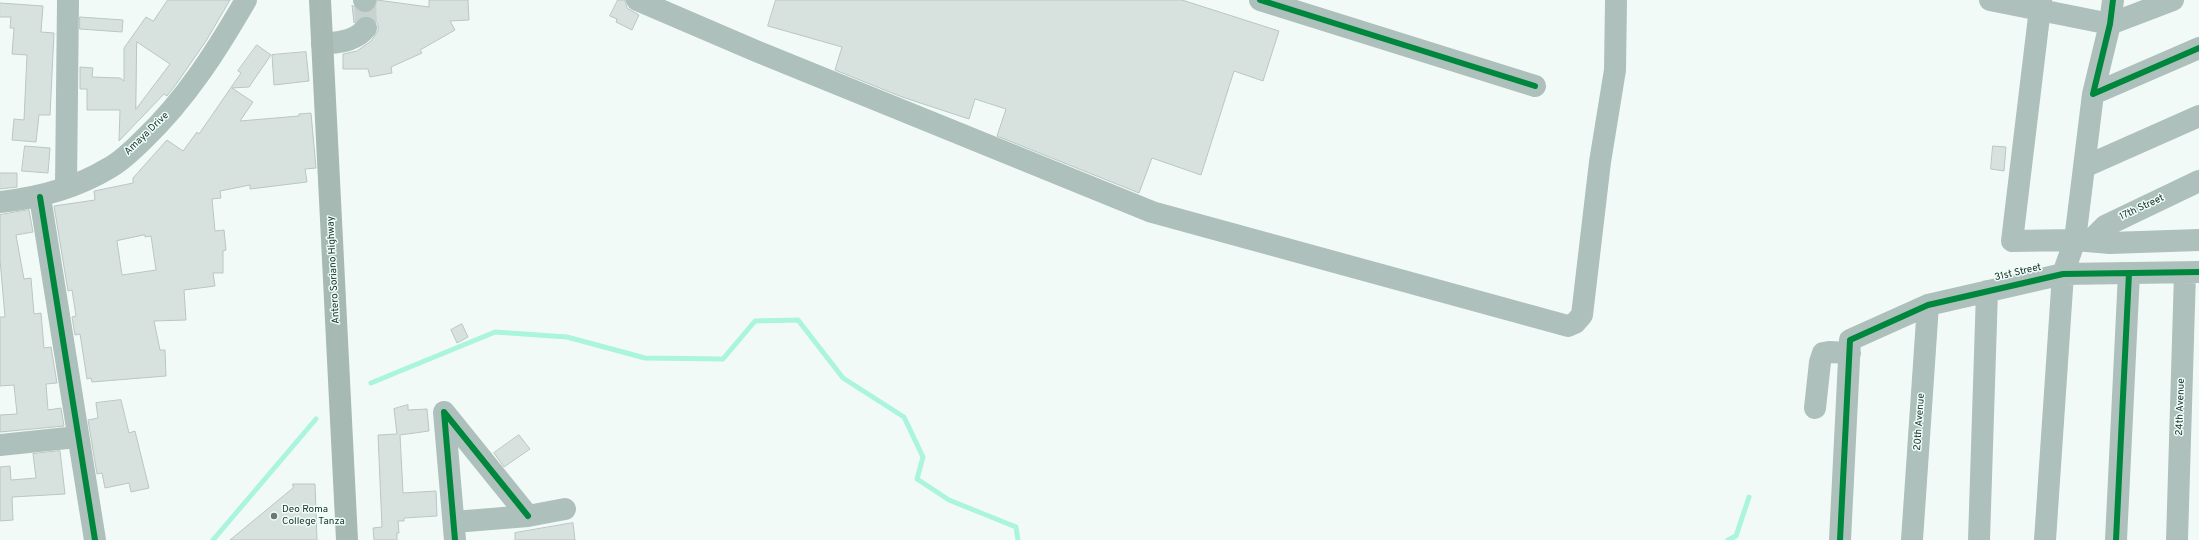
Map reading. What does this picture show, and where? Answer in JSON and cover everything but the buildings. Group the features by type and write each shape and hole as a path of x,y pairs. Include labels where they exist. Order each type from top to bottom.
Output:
{"main road":[{"name":"Antero Soriano Highway","path":"320,0 347,540"}],"street":[{"path":"66,187 68,0"},
{"name":"Amaya Drive","path":"0,202 40,197 66,187 109,168 134,149 164,120 214,55 246,0"},
{"path":"1260,0 1535,86"},
{"path":"644,2 756,50 1152,212 1568,326 1575,323 1582,314 1600,162 1615,70 1616,0"},
{"path":"1990,0 2040,5 2110,24 2173,0"},
{"path":"2045,540 2063,274 2082,241 2084,167 2093,94 2110,24 2112,0"},
{"path":"2040,5 2012,241 2082,241 2110,243 2199,240"},
{"path":"322,44 346,42 362,33 366,28"},
{"path":"2093,94 2199,48"},
{"path":"2084,167 2199,116"},
{"name":"17th Street","path":"2082,241 2105,226 2199,181"},
{"path":"40,197 77,437 95,540"},
{"path":"2116,540 2129,273"},
{"name":"31st Street","path":"1850,347 1928,305 1987,290 2063,274 2192,273"},
{"name":"24th Avenue","path":"2177,540 2192,273"},
{"path":"1979,540 1987,290"},
{"name":"20th Avenue","path":"1912,540 1928,305"},
{"path":"1815,408 1820,362 1824,353 1850,347 1840,540"},
{"path":"528,516 444,412 454,531 565,509"},
{"path":"0,446 77,437"}],"waterway":[{"path":"371,383 495,332 567,337 645,358 723,359 755,321 798,320 843,378 904,417 923,457 917,479 949,500 1016,527 1018,540"},
{"path":"213,540 316,419"},
{"path":"1728,540 1736,536 1749,497"}],"tunnel":[{"path":"365,1 366,28"}],"cycle path":[{"path":"1260,0 1535,86"},
{"path":"2113,0 2110,24 2093,94 2199,48"},
{"path":"40,197 95,540"},
{"path":"1840,540 1850,340 1928,305 2063,274 2199,272"},
{"path":"2116,540 2129,273"},
{"path":"455,540 444,412 528,516"}],"place":[{"name":"Deo Roma College Tanza","path":"274,516"}]}
